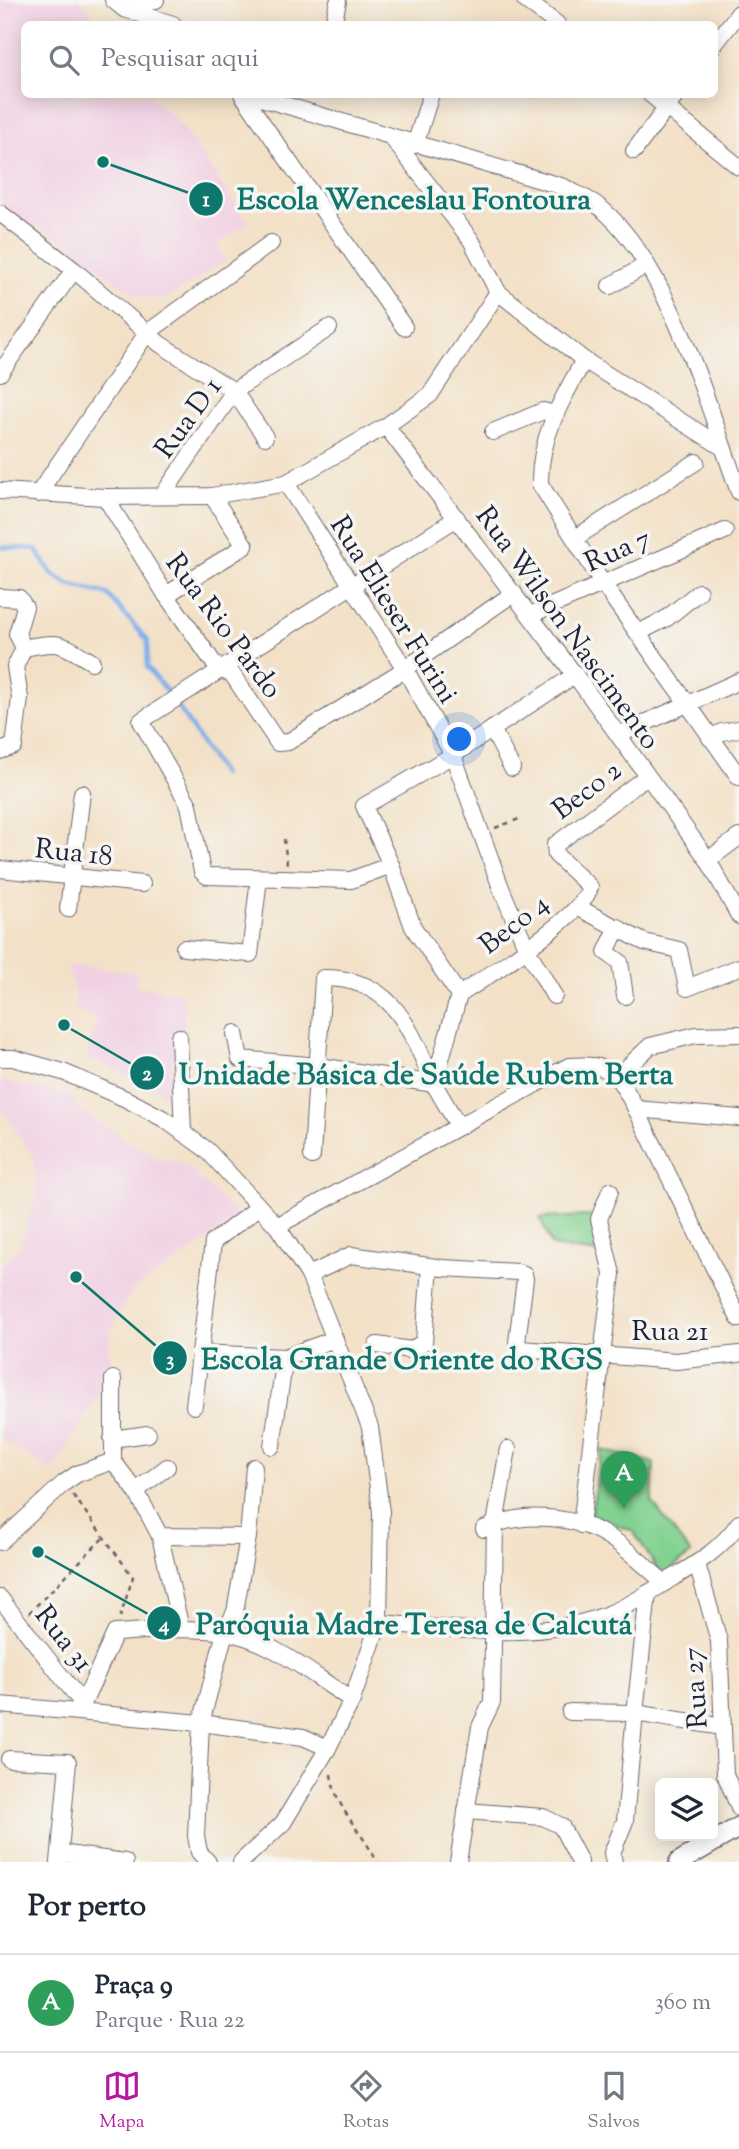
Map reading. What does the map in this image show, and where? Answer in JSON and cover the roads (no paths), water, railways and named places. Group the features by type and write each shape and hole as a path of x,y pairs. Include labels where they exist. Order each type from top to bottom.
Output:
{"main road":[{"path":"679,1862 739,1827"}],"street":[{"path":"118,4 156,0"},
{"path":"525,0 553,21"},
{"path":"334,21 338,2"},
{"path":"118,4 165,21"},
{"path":"718,41 739,13"},
{"path":"248,98 404,327"},
{"path":"258,98 564,187 596,205 624,232 646,265 692,356 739,492"},
{"path":"415,145 430,98"},
{"path":"634,151 672,101 739,166"},
{"path":"392,138 471,240 498,292 584,360 722,447"},
{"path":"0,213 74,270 147,332 234,391 265,437"},
{"path":"38,494 147,332 271,243"},
{"path":"610,286 646,265"},
{"path":"0,373 74,270"},
{"path":"0,491 105,497 212,496 286,483 386,426 430,395 498,292"},
{"name":"Rua D 1","path":"162,496 234,391 329,328"},
{"path":"584,360 554,414 540,466 540,484 603,584 739,777"},
{"path":"493,432 543,411 554,414"},
{"name":"Rua Wilson Nascimento","path":"386,426 575,675 708,860 739,916"},
{"path":"575,538 696,462"},
{"name":"Rua Elieser Furini","path":"286,483 405,669 453,755 500,888 527,949 554,996"},
{"path":"166,595 245,545 212,496"},
{"name":"Rua Rio Pardo","path":"105,497 166,595 218,669 232,674 278,743 284,744 405,669"},
{"path":"391,865 351,880 207,876 202,872 189,805 141,722 218,669 457,518"},
{"name":"Rua 7","path":"530,615 725,531"},
{"path":"638,633 667,618 699,592"},
{"path":"405,669 514,593"},
{"path":"0,597 19,598 25,607 17,634 24,648"},
{"path":"24,648 53,642 62,643 92,662"},
{"path":"0,751 14,746 20,698 15,667 24,648"},
{"path":"434,1084 459,995 413,927 391,865 364,806 453,755 575,675"},
{"path":"618,735 739,681"},
{"path":"492,729 512,768"},
{"path":"710,738 722,732 739,729"},
{"name":"Beco 2","path":"576,907 589,893 590,887 556,855 555,845 646,777"},
{"path":"68,909 82,793"},
{"path":"708,860 739,837"},
{"name":"Rua 18","path":"0,869 142,884"},
{"path":"184,948 250,954 259,878"},
{"name":"Beco 4","path":"459,995 527,949 576,907 644,942 679,950 687,989 739,967"},
{"path":"618,927 606,952 620,962 625,996"},
{"path":"312,1156 323,978 367,985 403,1016 434,1084 459,1127"},
{"path":"235,1033 240,1059 319,1066 434,1084"},
{"path":"618,1076 650,1046 696,1035 739,1034"},
{"path":"179,1037 183,1133"},
{"path":"0,1058 13,1058 63,1072 126,1099 207,1150 276,1226 309,1275 369,1427 381,1512 379,1623 352,1700 328,1748 283,1823 241,1862"},
{"path":"276,1226 569,1066 602,1066 618,1076 636,1109 734,1296 739,1319"},
{"path":"636,1109 739,1118"},
{"path":"582,1525 612,1274 599,1219 610,1191"},
{"path":"194,1406 213,1242 259,1207"},
{"path":"309,1275 351,1255 436,1267 424,1342 411,1350 377,1345"},
{"name":"Rua 21","path":"436,1267 524,1274 518,1347 676,1361 739,1354"},
{"path":"200,1353 285,1357 335,1339"},
{"path":"272,1446 285,1357"},
{"path":"113,1379 113,1461 136,1491 159,1536 181,1629"},
{"path":"112,1439 148,1434"},
{"path":"458,1862 480,1727 492,1702 495,1630 490,1527 508,1449"},
{"path":"0,1542 64,1483 77,1474 113,1461"},
{"path":"136,1491 167,1467"},
{"path":"208,1862 199,1852 196,1836 201,1723 225,1632 235,1612 248,1537 254,1467"},
{"path":"490,1527 536,1517 582,1525 613,1539 665,1583"},
{"path":"379,1623 495,1630 554,1629 604,1616 697,1564 725,1543 739,1523"},
{"path":"159,1536 248,1537"},
{"path":"725,1543 739,1553"},
{"name":"Rua 27","path":"697,1564 719,1641 725,1774 739,1808"},
{"path":"614,1862 612,1853 625,1821 648,1593"},
{"name":"Rua 31","path":"0,1598 84,1709"},
{"path":"84,1709 115,1633 181,1629 225,1632 259,1642 352,1700"},
{"path":"0,1705 84,1709 201,1723 303,1737 328,1748"},
{"path":"570,1712 635,1713 723,1727"},
{"path":"9,1759 68,1762 59,1858 125,1862"},
{"path":"466,1811 543,1817 561,1826 580,1862"}],"waterway":[{"path":"0,547 36,549 52,574 68,584 107,594 148,641 147,667 173,699 222,775"}],"place":[{"name":"Escola Wenceslau Fontoura","path":"103,162"},
{"name":"Unidade Básica de Saúde Rubem Berta","path":"64,1025"},
{"name":"Escola Grande Oriente do RGS","path":"76,1277"},
{"name":"Praça 9","path":"624,1509"},
{"name":"Paróquia Madre Teresa de Calcutá","path":"38,1552"}]}
